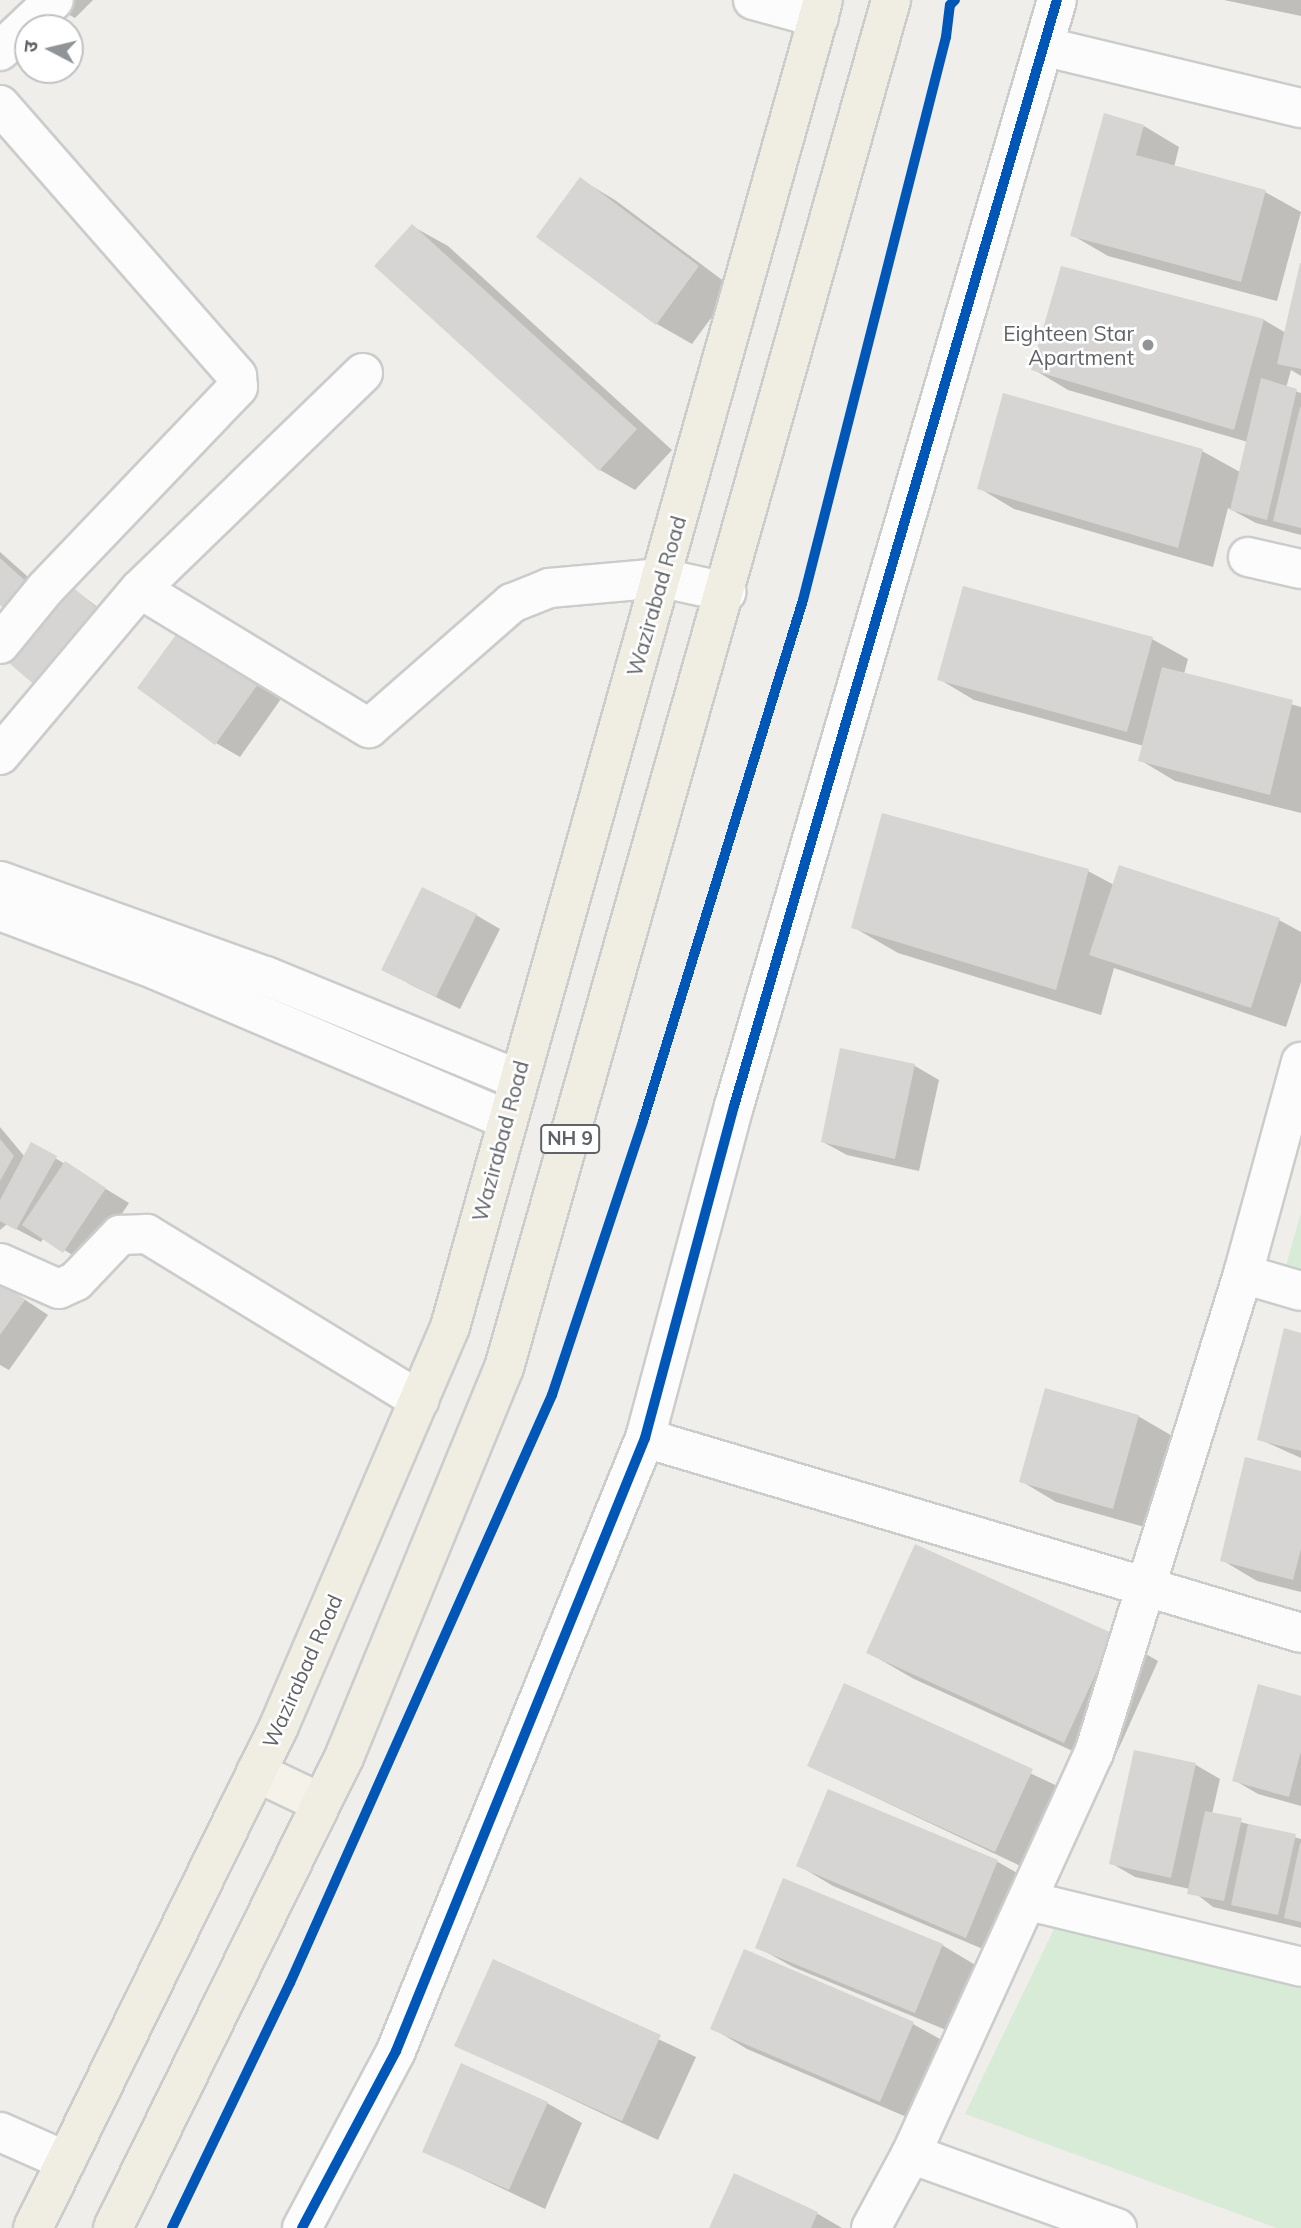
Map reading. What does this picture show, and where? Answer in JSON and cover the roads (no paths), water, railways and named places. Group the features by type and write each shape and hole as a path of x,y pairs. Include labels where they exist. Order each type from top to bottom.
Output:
{"highway":[{"name":"NH 9","path":"113,2228 345,1755 504,1368 726,592 891,0"},
{"name":"Wazirabad Road","path":"33,2228 256,1772 450,1327 505,1119 662,578 821,9"}],"main road":[{"path":"256,1772 321,1803"}],"street":[{"path":"0,51 54,0"},
{"path":"753,0 821,9"},
{"path":"302,2228 396,2051 645,1438 734,1106 1046,47 1057,0"},
{"path":"1046,47 1301,108"},
{"path":"0,105 237,376 238,387 45,589 0,644"},
{"path":"0,755 139,589 363,373"},
{"path":"1248,557 1301,569"},
{"path":"139,589 369,728 512,603 549,588 662,578 726,592"},
{"path":"0,881 266,975 517,1079"},
{"path":"0,911 156,970 505,1119"},
{"path":"871,2228 911,2154 1029,1901 1094,1753 1148,1590 1244,1275 1301,1062"},
{"path":"0,1263 59,1289 76,1281 121,1235 147,1234 419,1400"},
{"path":"1244,1275 1301,1291"},
{"path":"645,1438 1148,1590 1301,1633"},
{"path":"1029,1901 1301,1967"},
{"path":"0,2132 66,2161"},
{"path":"911,2154 1117,2228"}],"place":[{"name":"Eighteen Star Apartment","path":"1148,345"}]}
